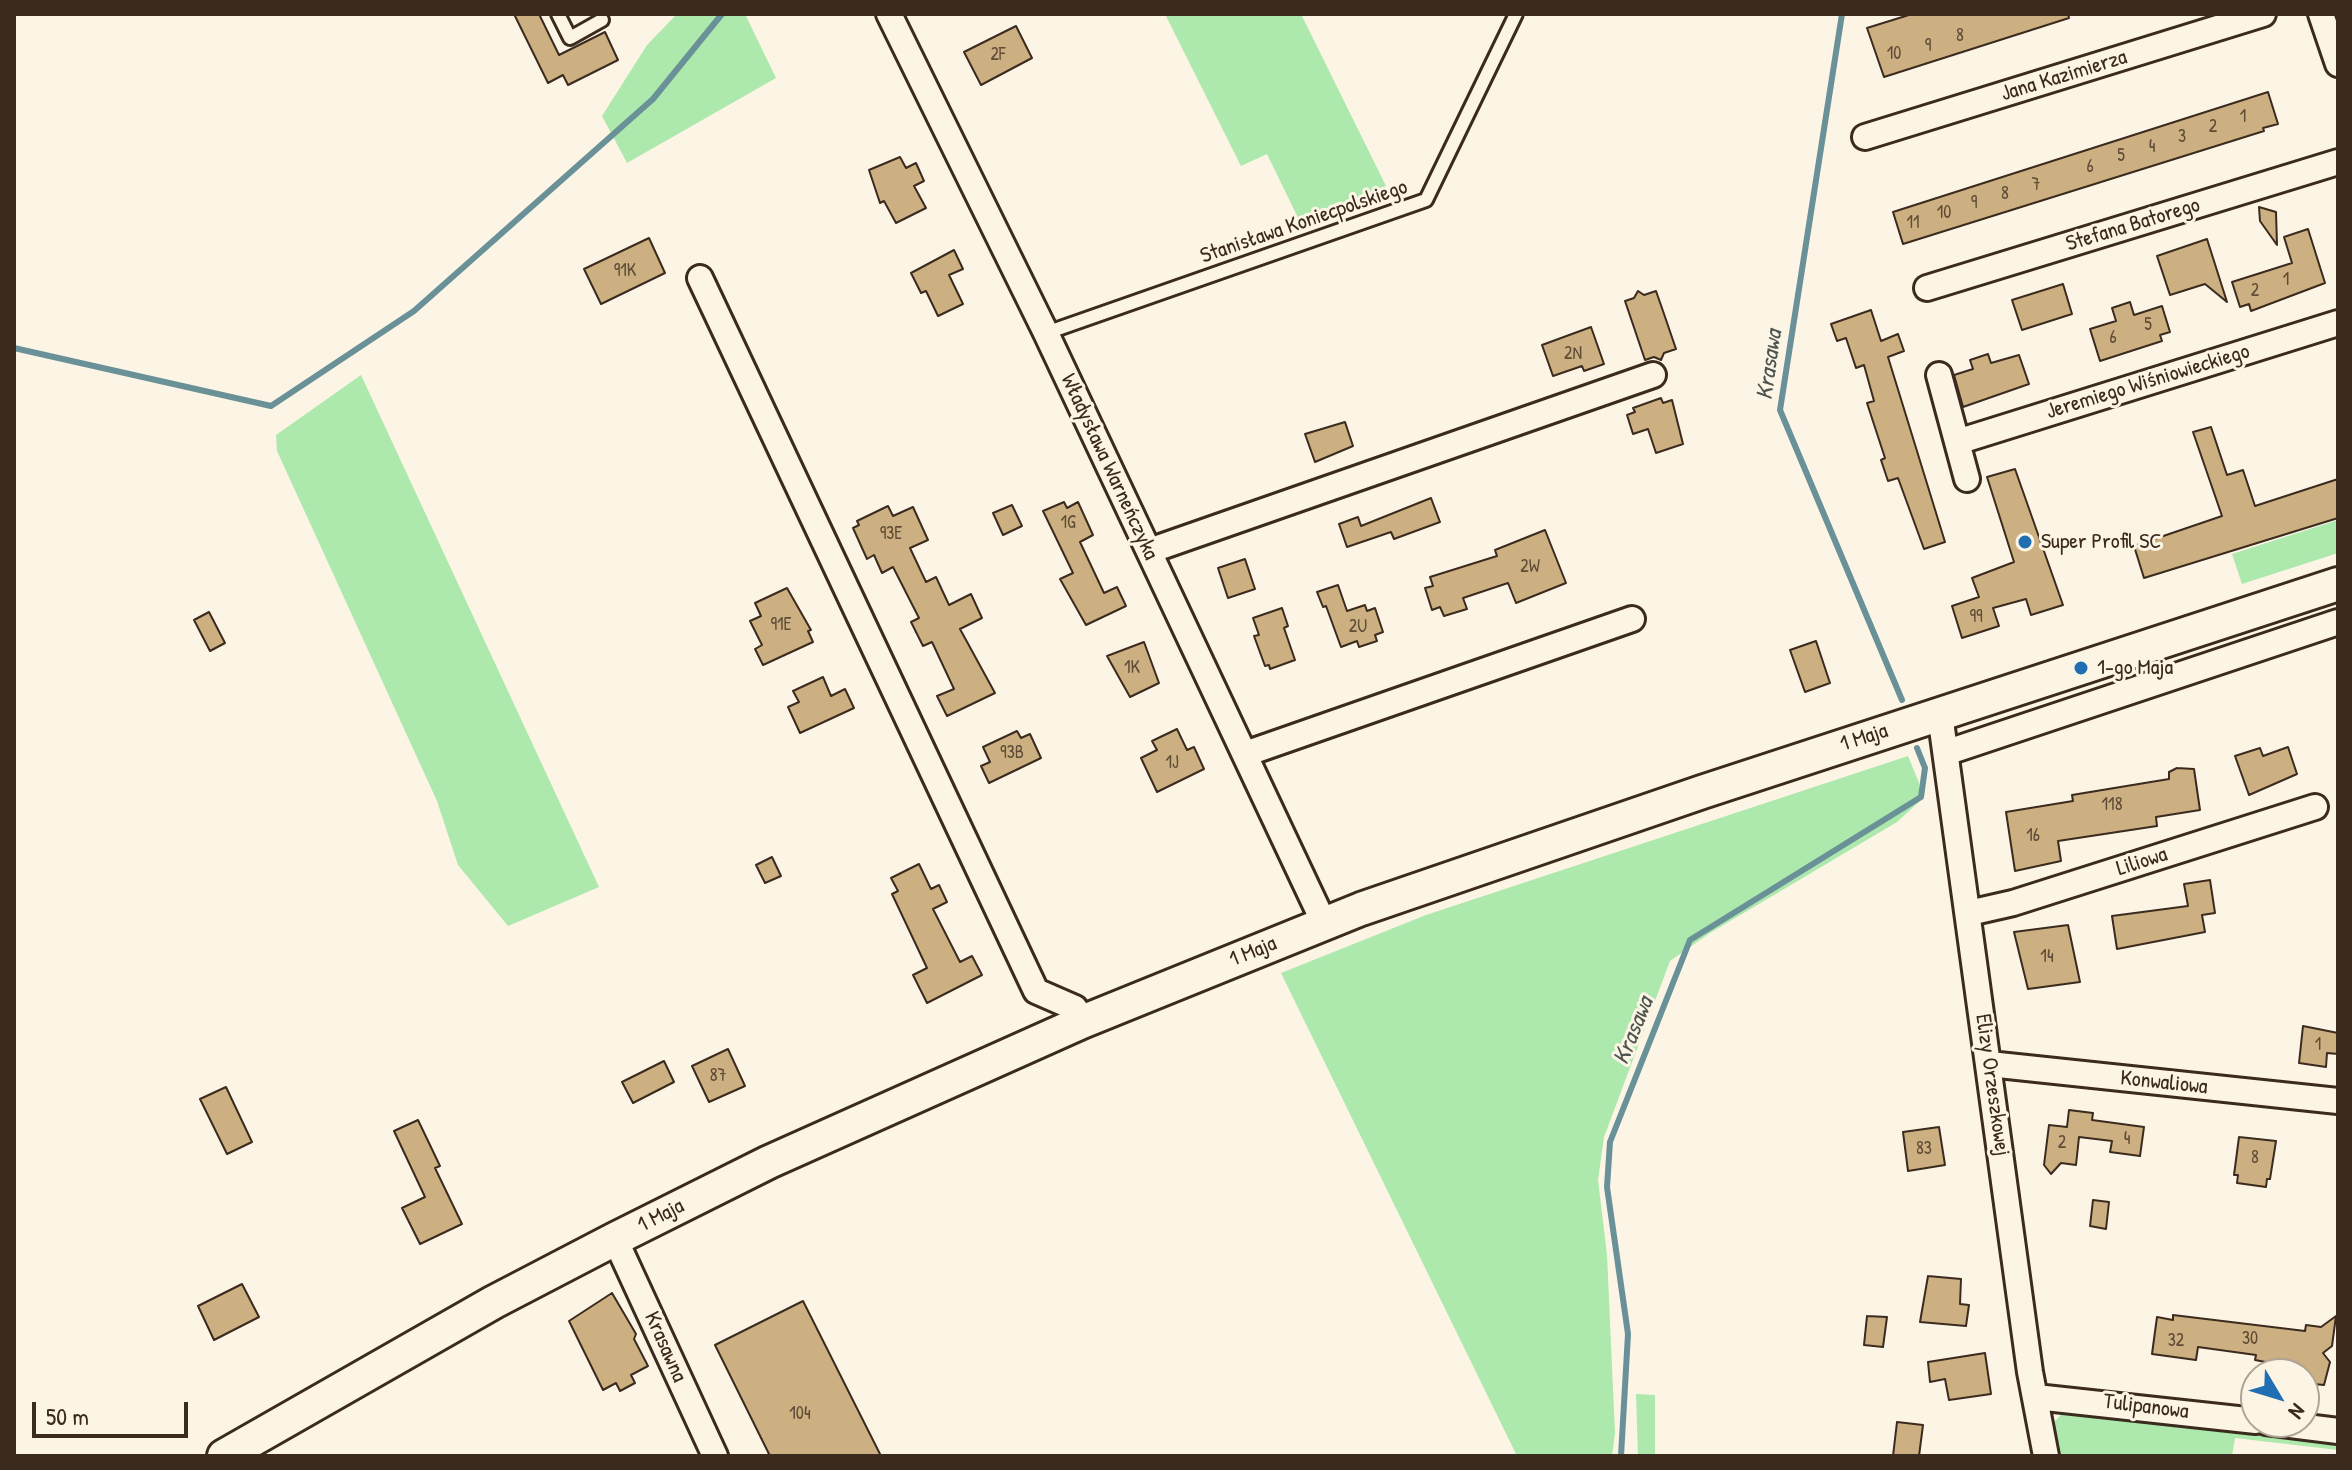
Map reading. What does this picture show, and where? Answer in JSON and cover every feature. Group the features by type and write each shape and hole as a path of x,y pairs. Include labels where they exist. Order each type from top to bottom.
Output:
{"main road":[{"name":"1 Maja","path":"224,1456 494,1302 615,1239 769,1162 1082,1022 1324,923 1687,797 2338,584"}],"street":[{"name":"Władysława Warneńczyka","path":"889,14 1046,333 1324,923"},
{"name":"Jana Kazimierza","path":"1865,137 2263,14"},
{"path":"2321,14 2338,64"},
{"name":"Stefana Batorego","path":"1927,288 2338,162"},
{"path":"700,278 1036,991 1075,1008 1082,1022"},
{"name":"Jeremiego Wiśniowieckiego","path":"1957,442 2338,323"},
{"path":"1149,551 1653,375"},
{"path":"1939,375 1967,479"},
{"path":"1245,754 1632,619"},
{"path":"1948,752 2338,622"},
{"name":"Elizy Orzeszkowej","path":"1940,714 1948,752 1989,1064 2046,1456"},
{"name":"Liliowa","path":"1969,913 2013,903 2315,807"},
{"name":"Konwaliowa","path":"1989,1064 2338,1101"},
{"name":"Krasawna","path":"615,1239 715,1456"},
{"name":"Tulipanowa","path":"2036,1397 2240,1419"}],"lane":[{"path":"558,14 570,38 602,20"},
{"name":"Stanisława Koniecpolskiego","path":"1046,333 1426,200 1516,14"}],"green space":[{"path":"677,14 745,14 776,78 627,163 602,116 647,45"},
{"path":"1165,14 1301,14 1386,186 1302,226 1267,154 1241,166"},
{"path":"361,375 599,887 508,926 458,865 437,801 277,451 276,435"},
{"path":"2338,520 2338,553 2242,584 2232,554"},
{"path":"1908,756 1919,783 1920,801 1897,822 1710,933 1670,961 1604,1137 1598,1180 1607,1255 1615,1433 1612,1456 1517,1456 1281,973 1426,915"},
{"path":"1636,1394 1655,1395 1655,1456 1638,1456"},
{"path":"2064,1411 2240,1430 2240,1438 2338,1440 2338,1450 2235,1438 2232,1456 2052,1456 2049,1428"}],"building":[{"path":"514,14 539,14 559,55 605,32 618,60 568,85 563,75 548,83"},
{"path":"1912,14 2068,14 2069,18 1884,77 1867,28"},
{"path":"1016,26 1032,58 981,85 964,52"},
{"path":"2268,92 2278,124 2263,128 2264,131 1903,244 1893,212"},
{"path":"900,157 906,168 916,163 924,181 914,186 926,208 896,223 884,201 880,203 869,170"},
{"path":"2259,207 2276,212 2277,245 2260,221"},
{"path":"2308,229 2325,283 2251,311 2249,304 2240,307 2232,282 2292,263 2284,237"},
{"path":"649,238 665,273 601,304 584,269"},
{"path":"2207,239 2227,302 2205,284 2170,295 2157,256"},
{"path":"954,250 963,269 949,275 963,304 938,316 926,291 921,293 911,273"},
{"path":"2063,284 2072,314 2022,330 2012,300"},
{"path":"1638,291 1644,295 1656,291 1676,349 1664,353 1661,360 1654,357 1645,360 1625,301 1634,298"},
{"path":"2130,302 2134,315 2162,306 2170,332 2160,335 2162,341 2100,361 2090,329 2116,321 2112,308"},
{"path":"1871,310 1881,341 1898,334 1904,351 1888,357 1945,542 1924,549 1898,478 1888,481 1881,460 1885,458 1867,403 1874,401 1864,365 1856,368 1846,338 1837,341 1831,324"},
{"path":"1591,327 1604,364 1584,371 1582,366 1553,376 1542,345"},
{"path":"1988,354 1991,363 2019,355 2029,384 1963,407 1954,375 1973,369 1970,360"},
{"path":"1661,398 1663,403 1672,400 1683,444 1656,453 1648,429 1633,434 1627,415 1635,412 1633,408"},
{"path":"1345,422 1353,446 1315,462 1305,434"},
{"path":"2211,427 2227,475 2243,470 2255,506 2338,479 2338,518 2144,578 2134,546 2222,516 2193,432"},
{"name":"Super Profil SC","path":"2015,469 2063,605 2031,615 2026,599 1993,608 1999,626 1962,638 1952,606 1979,597 1972,578 2014,562 1987,477"},
{"path":"1431,498 1440,522 1394,539 1391,532 1347,547 1339,524 1358,517 1361,526"},
{"path":"1064,502 1067,508 1078,502 1093,535 1080,542 1104,593 1117,587 1126,606 1086,625 1060,579 1073,573 1043,511"},
{"path":"1012,505 1022,526 1003,535 993,513"},
{"path":"888,506 893,516 913,507 928,540 910,548 926,582 936,577 949,605 971,594 982,618 960,629 995,693 947,716 937,696 954,689 932,642 923,646 911,622 919,618 893,567 882,573 874,555 867,559 853,528 859,525 857,521"},
{"path":"1545,530 1566,583 1516,603 1508,583 1463,598 1467,609 1444,616 1440,607 1432,610 1425,588 1433,586 1430,577 1497,556 1495,550"},
{"path":"1245,559 1255,589 1228,598 1218,568"},
{"path":"1338,585 1347,611 1365,605 1367,611 1375,608 1383,632 1375,635 1377,641 1359,647 1357,641 1341,647 1326,606 1323,607 1317,592"},
{"path":"787,588 811,630 808,631 813,642 763,665 755,649 762,645 750,621 761,616 755,603"},
{"path":"1282,608 1288,626 1284,628 1295,660 1270,669 1269,665 1265,666 1254,636 1259,635 1253,618"},
{"path":"209,612 225,643 210,651 194,620"},
{"path":"1816,641 1830,683 1805,692 1790,650"},
{"path":"1144,642 1159,683 1130,697 1107,656"},
{"path":"823,677 831,696 845,689 854,708 800,733 788,707 799,702 793,691"},
{"path":"1177,729 1187,750 1194,747 1204,769 1157,792 1141,758 1157,750 1152,741"},
{"path":"1017,731 1021,738 1030,734 1041,758 989,783 981,766 990,762 983,747"},
{"path":"2288,747 2297,774 2249,795 2235,756 2260,748 2263,756"},
{"path":"2177,768 2194,769 2200,810 2156,817 2157,826 2058,841 2061,861 2015,871 2006,812 2073,801 2072,795 2169,779 2169,772"},
{"path":"772,857 781,876 765,883 756,865"},
{"path":"919,864 931,889 939,885 947,902 933,909 960,962 972,956 982,975 927,1003 913,975 927,968 892,894 898,891 891,878"},
{"path":"2210,880 2215,913 2202,915 2205,932 2117,949 2112,916 2188,906 2184,884"},
{"path":"2068,925 2080,982 2028,989 2014,932"},
{"path":"2303,1026 2338,1033 2338,1054 2327,1053 2326,1067 2299,1063"},
{"path":"728,1049 745,1086 709,1102 692,1066"},
{"path":"664,1061 674,1082 633,1103 622,1082"},
{"path":"226,1087 252,1142 227,1154 200,1099"},
{"path":"2069,1110 2093,1113 2092,1120 2144,1127 2140,1156 2110,1152 2112,1141 2079,1137 2076,1165 2061,1163 2051,1174 2044,1165 2049,1125 2067,1127"},
{"path":"418,1120 440,1166 435,1168 462,1224 420,1244 402,1208 425,1197 394,1131"},
{"path":"1939,1127 1945,1165 1908,1171 1903,1132"},
{"path":"2239,1137 2276,1141 2266,1187 2237,1183 2238,1175 2234,1175"},
{"path":"2093,1200 2109,1202 2106,1229 2090,1226"},
{"path":"1928,1276 1961,1279 1960,1304 1969,1305 1966,1326 1920,1322"},
{"path":"242,1284 259,1317 214,1340 198,1306"},
{"path":"612,1293 636,1334 634,1339 648,1366 631,1375 635,1383 620,1391 616,1383 603,1390 569,1321"},
{"path":"803,1301 881,1456 770,1456 715,1345"},
{"path":"2173,1315 2305,1331 2306,1325 2321,1327 2336,1316 2332,1346 2323,1353 2330,1362 2324,1385 2320,1385 2320,1358 2255,1358 2256,1355 2198,1347 2196,1360 2152,1354 2157,1317 2173,1320"},
{"path":"1867,1316 1887,1317 1883,1347 1864,1345"},
{"path":"1985,1353 1991,1394 1949,1400 1945,1379 1930,1382 1928,1362"},
{"path":"1897,1422 1923,1425 1919,1456 1893,1456"}],"waterway":[{"path":"14,348 271,406 414,311 653,99 722,14"},
{"name":"Krasawa","path":"1842,14 1780,410 1902,700"},
{"name":"Krasawa","path":"1621,1456 1628,1334 1607,1187 1610,1142 1690,940 1921,797 1925,768 1917,748"}],"place":[{"name":"Super Profil SC","path":"2025,542"},
{"name":"1-go Maja","path":"2081,668"}]}
